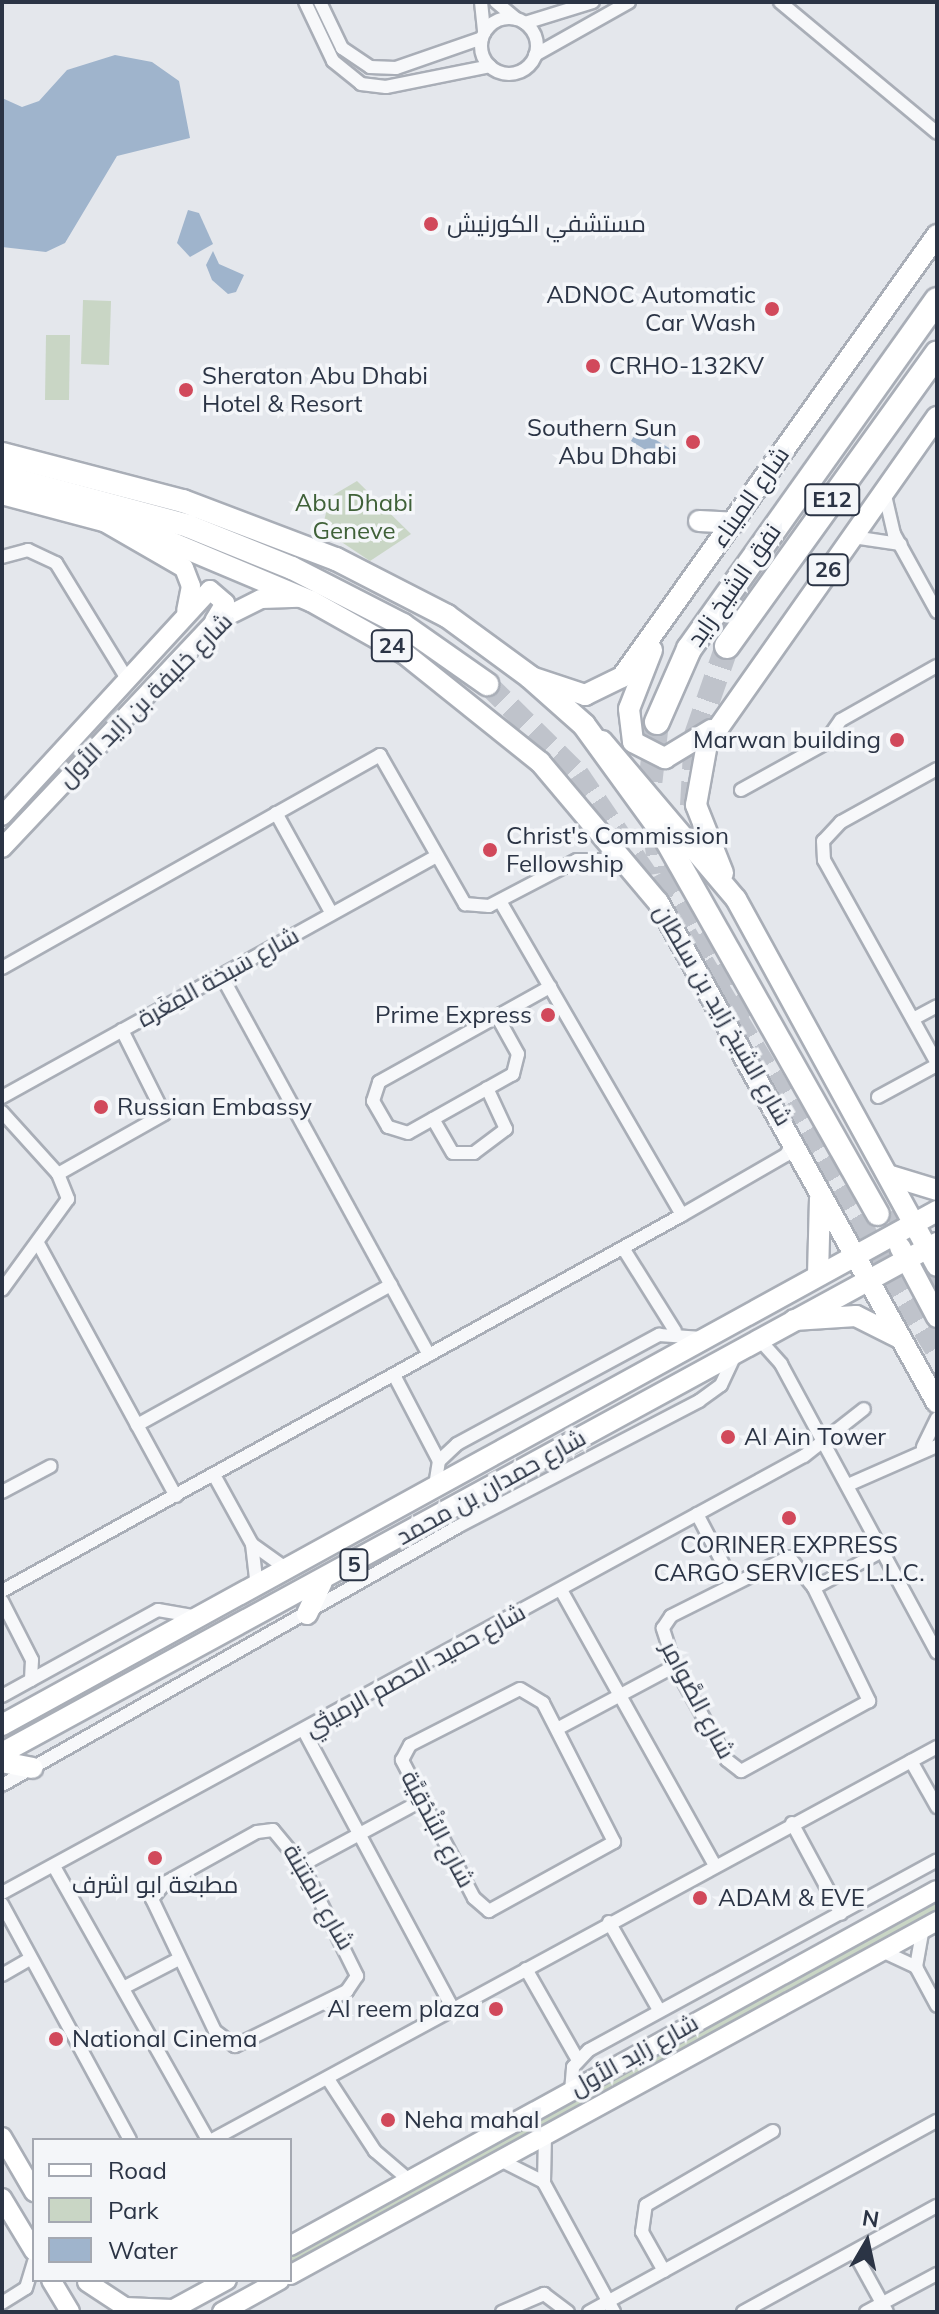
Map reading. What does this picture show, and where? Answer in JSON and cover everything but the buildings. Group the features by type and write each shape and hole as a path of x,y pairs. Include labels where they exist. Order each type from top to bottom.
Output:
{"highway":[{"name":"نفق الشيخ زايد","path":"657,722 689,649 937,300"},
{"name":"نفق الشيخ زايد","path":"727,646 937,354"},
{"path":"2,443 78,471"},
{"name":"24","path":"2,454 78,471 243,522 375,576 447,616 530,677 584,725"},
{"path":"2,476 188,526 292,568 403,625 487,684"},
{"path":"584,725 678,857 878,1214"}],"main road":[{"name":"شارع الميناء","path":"530,677 575,694 608,689 734,523 937,235"},
{"name":"26","path":"736,899 696,805 699,765 720,723 937,417"},
{"name":"شارع الشيخ زايد بن سلطان","path":"2,494 96,516 311,601 405,654 481,709 573,794 631,862 859,1253 937,1403"},
{"name":"شارع خليفة بن زايد الأول","path":"2,816 185,618 191,586 184,568 96,516"},
{"path":"699,521 734,523"},
{"path":"185,618 205,591 220,592 224,607 206,632"},
{"name":"شارع خليفة بن زايد الأول","path":"2,848 206,632 249,603 311,601"},
{"path":"671,606 631,700 633,742 653,756 672,757 720,723"},
{"name":"24","path":"584,725 641,779 736,899 934,1252"},
{"path":"810,1168 825,1223 818,1275"},
{"path":"891,1176 937,1190"},
{"name":"شارع حمدان بن محمد","path":"2,1725 202,1618 702,1338 937,1211"},
{"path":"882,1241 895,1243 907,1257 937,1317"},
{"name":"شارع حمدان بن محمد","path":"2,1753 322,1582 869,1274 907,1257 934,1252"},
{"path":"778,1324 864,1318 910,1351"},
{"path":"307,1614 322,1582"},
{"path":"2,1762 32,1768"},
{"name":"شارع زايد الأول","path":"292,2245 937,1890"},
{"name":"شارع زايد الأول","path":"292,2274 930,1925"},
{"path":"6,2145 32,2155"},
{"path":"6,2145 32,2189"},
{"path":"2,2198 32,2248"},
{"path":"52,2282 65,2308"},
{"path":"87,2282 103,2312"},
{"path":"88,2282 125,2307 170,2311 223,2282"},
{"path":"222,2312 276,2282"}],"street":[{"path":"305,2 333,61 361,84 386,87 490,66 515,73 535,55 629,2"},
{"path":"320,2 342,48 370,67 464,50 497,20 521,21 593,2"},
{"path":"481,2 483,35 490,66"},
{"path":"496,2 521,21 536,40 535,55"},
{"path":"780,2 937,133"},
{"path":"884,490 900,544 931,586 937,612"},
{"path":"852,537 900,544"},
{"path":"2,557 28,550 56,563 127,679"},
{"path":"741,790 824,744 841,720 937,666"},
{"path":"2,968 380,755 432,853 465,904 500,901 577,860 631,862"},
{"path":"878,1097 937,1064 824,860 830,830 937,769"},
{"path":"276,813 332,914"},
{"name":"شارع سَبخة المِغَرة","path":"2,1097 332,914 432,853"},
{"path":"500,901 682,1215"},
{"path":"221,975 429,1355"},
{"path":"498,1018 519,1064 487,1088 408,1133 392,1131 373,1101 375,1086 550,987"},
{"path":"913,1019 937,1006"},
{"path":"58,1174 164,1114 122,1030"},
{"path":"433,1119 453,1153 474,1153 506,1129 487,1088"},
{"path":"2,1112 58,1174 66,1206 2,1290"},
{"path":"2,1591 786,1155 792,1135"},
{"path":"39,1245 176,1496"},
{"path":"623,1248 675,1331 702,1338"},
{"path":"137,1425 391,1285"},
{"name":"شارع حمدان بن محمد","path":"435,1486 439,1461 457,1444 675,1331"},
{"path":"757,1337 825,1442 937,1652"},
{"path":"2,1785 307,1614 711,1394 736,1349"},
{"path":"394,1375 439,1461"},
{"name":"شارع حميد الحصم الرميثي","path":"2,1893 56,1870 697,1514 825,1442 864,1409"},
{"path":"923,1447 937,1418"},
{"path":"848,1485 923,1447 937,1446"},
{"path":"2,1492 51,1466"},
{"path":"214,1475 252,1544 257,1587"},
{"path":"697,1514 733,1583"},
{"path":"252,1544 288,1570"},
{"path":"814,1588 884,1550"},
{"name":"شارع الصَّوامِر","path":"789,1557 814,1588 867,1689 867,1705 741,1771 727,1760 663,1642 666,1621 733,1583 789,1557"},
{"path":"561,1590 714,1864"},
{"path":"2,1601 32,1660 31,1680"},
{"path":"2,1696 158,1610 202,1618"},
{"path":"557,1729 675,1666"},
{"name":"شارع البُنْدُقِيَّة","path":"513,1690 539,1697 614,1842 502,1910 477,1904 421,1801 403,1768 410,1745 513,1690"},
{"path":"304,1731 453,2009"},
{"path":"228,2136 714,1864 937,1747"},
{"path":"911,1761 937,1807"},
{"path":"302,1865 421,1801"},
{"path":"792,1823 841,1914"},
{"name":"شارع المِتبَنة","path":"265,1830 287,1839 302,1865 356,1963 347,1991 235,2046 218,2036 152,1913 159,1887 265,1830"},
{"path":"578,2060 659,2010 937,1860"},
{"path":"56,1870 209,2138"},
{"path":"2,1904 127,2138"},
{"path":"609,1922 659,2010"},
{"path":"916,1967 930,1925"},
{"path":"882,1951 916,1967 937,2005"},
{"path":"2,1975 30,1959"},
{"path":"123,1988 177,1960"},
{"path":"526,1969 578,2060 571,2091"},
{"path":"328,2079 375,2151 409,2180"},
{"path":"589,2312 611,2307 664,2271 937,2121"},
{"path":"664,2271 642,2232 646,2205 773,2131"},
{"path":"544,2183 545,2135"},
{"path":"500,2160 529,2169 544,2183 611,2307"},
{"path":"743,2312 937,2206"},
{"path":"854,2252 884,2308"},
{"path":"2,2303 26,2288 32,2268"},
{"path":"866,2312 884,2308 937,2274"},
{"path":"502,2312 544,2294 568,2312"}],"green space":[{"path":"83,300 111,301 109,365 81,364"},
{"path":"46,335 70,335 69,400 45,400"},
{"name":"Abu Dhabi Geneve","path":"357,481 411,534 370,561 322,529 330,497"},
{"path":"937,1900 937,1911 292,2268 292,2256"}],"water":[{"path":"115,55 152,62 179,81 190,138 117,156 65,243 46,252 2,247 2,98 22,107 39,101 67,70"},
{"path":"188,210 199,213 213,244 190,257 177,243"},
{"path":"213,251 219,264 244,275 236,292 228,294 212,280 206,265"},
{"path":"638,429 679,454 672,466 631,441"}],"tunnel":[{"path":"692,806 696,735 727,646"},
{"path":"487,684 578,774 665,902"},
{"path":"657,722 649,795 661,873 745,1029"},
{"path":"686,934 937,1352"},
{"path":"896,1209 937,1298"}],"place":[{"name":"مستشفي الكورنيش","path":"431,224"},
{"name":"ADNOC Automatic Car Wash","path":"772,309"},
{"name":"CRHO-132KV","path":"593,366"},
{"name":"Sheraton Abu Dhabi Hotel & Resort","path":"186,390"},
{"name":"Southern Sun Abu Dhabi","path":"693,442"},
{"name":"Marwan building","path":"897,740"},
{"name":"Christ's Commission Fellowship","path":"490,850"},
{"name":"Prime Express","path":"548,1015"},
{"name":"Russian Embassy","path":"101,1107"},
{"name":"Al Ain Tower","path":"728,1437"},
{"name":"CORINER EXPRESS CARGO SERVICES L.L.C.","path":"789,1518"},
{"name":"مطبعة ابو اشرف","path":"155,1858"},
{"name":"ADAM & EVE","path":"700,1898"},
{"name":"Al reem plaza","path":"496,2009"},
{"name":"National Cinema","path":"56,2039"},
{"name":"Neha mahal","path":"388,2120"}]}
